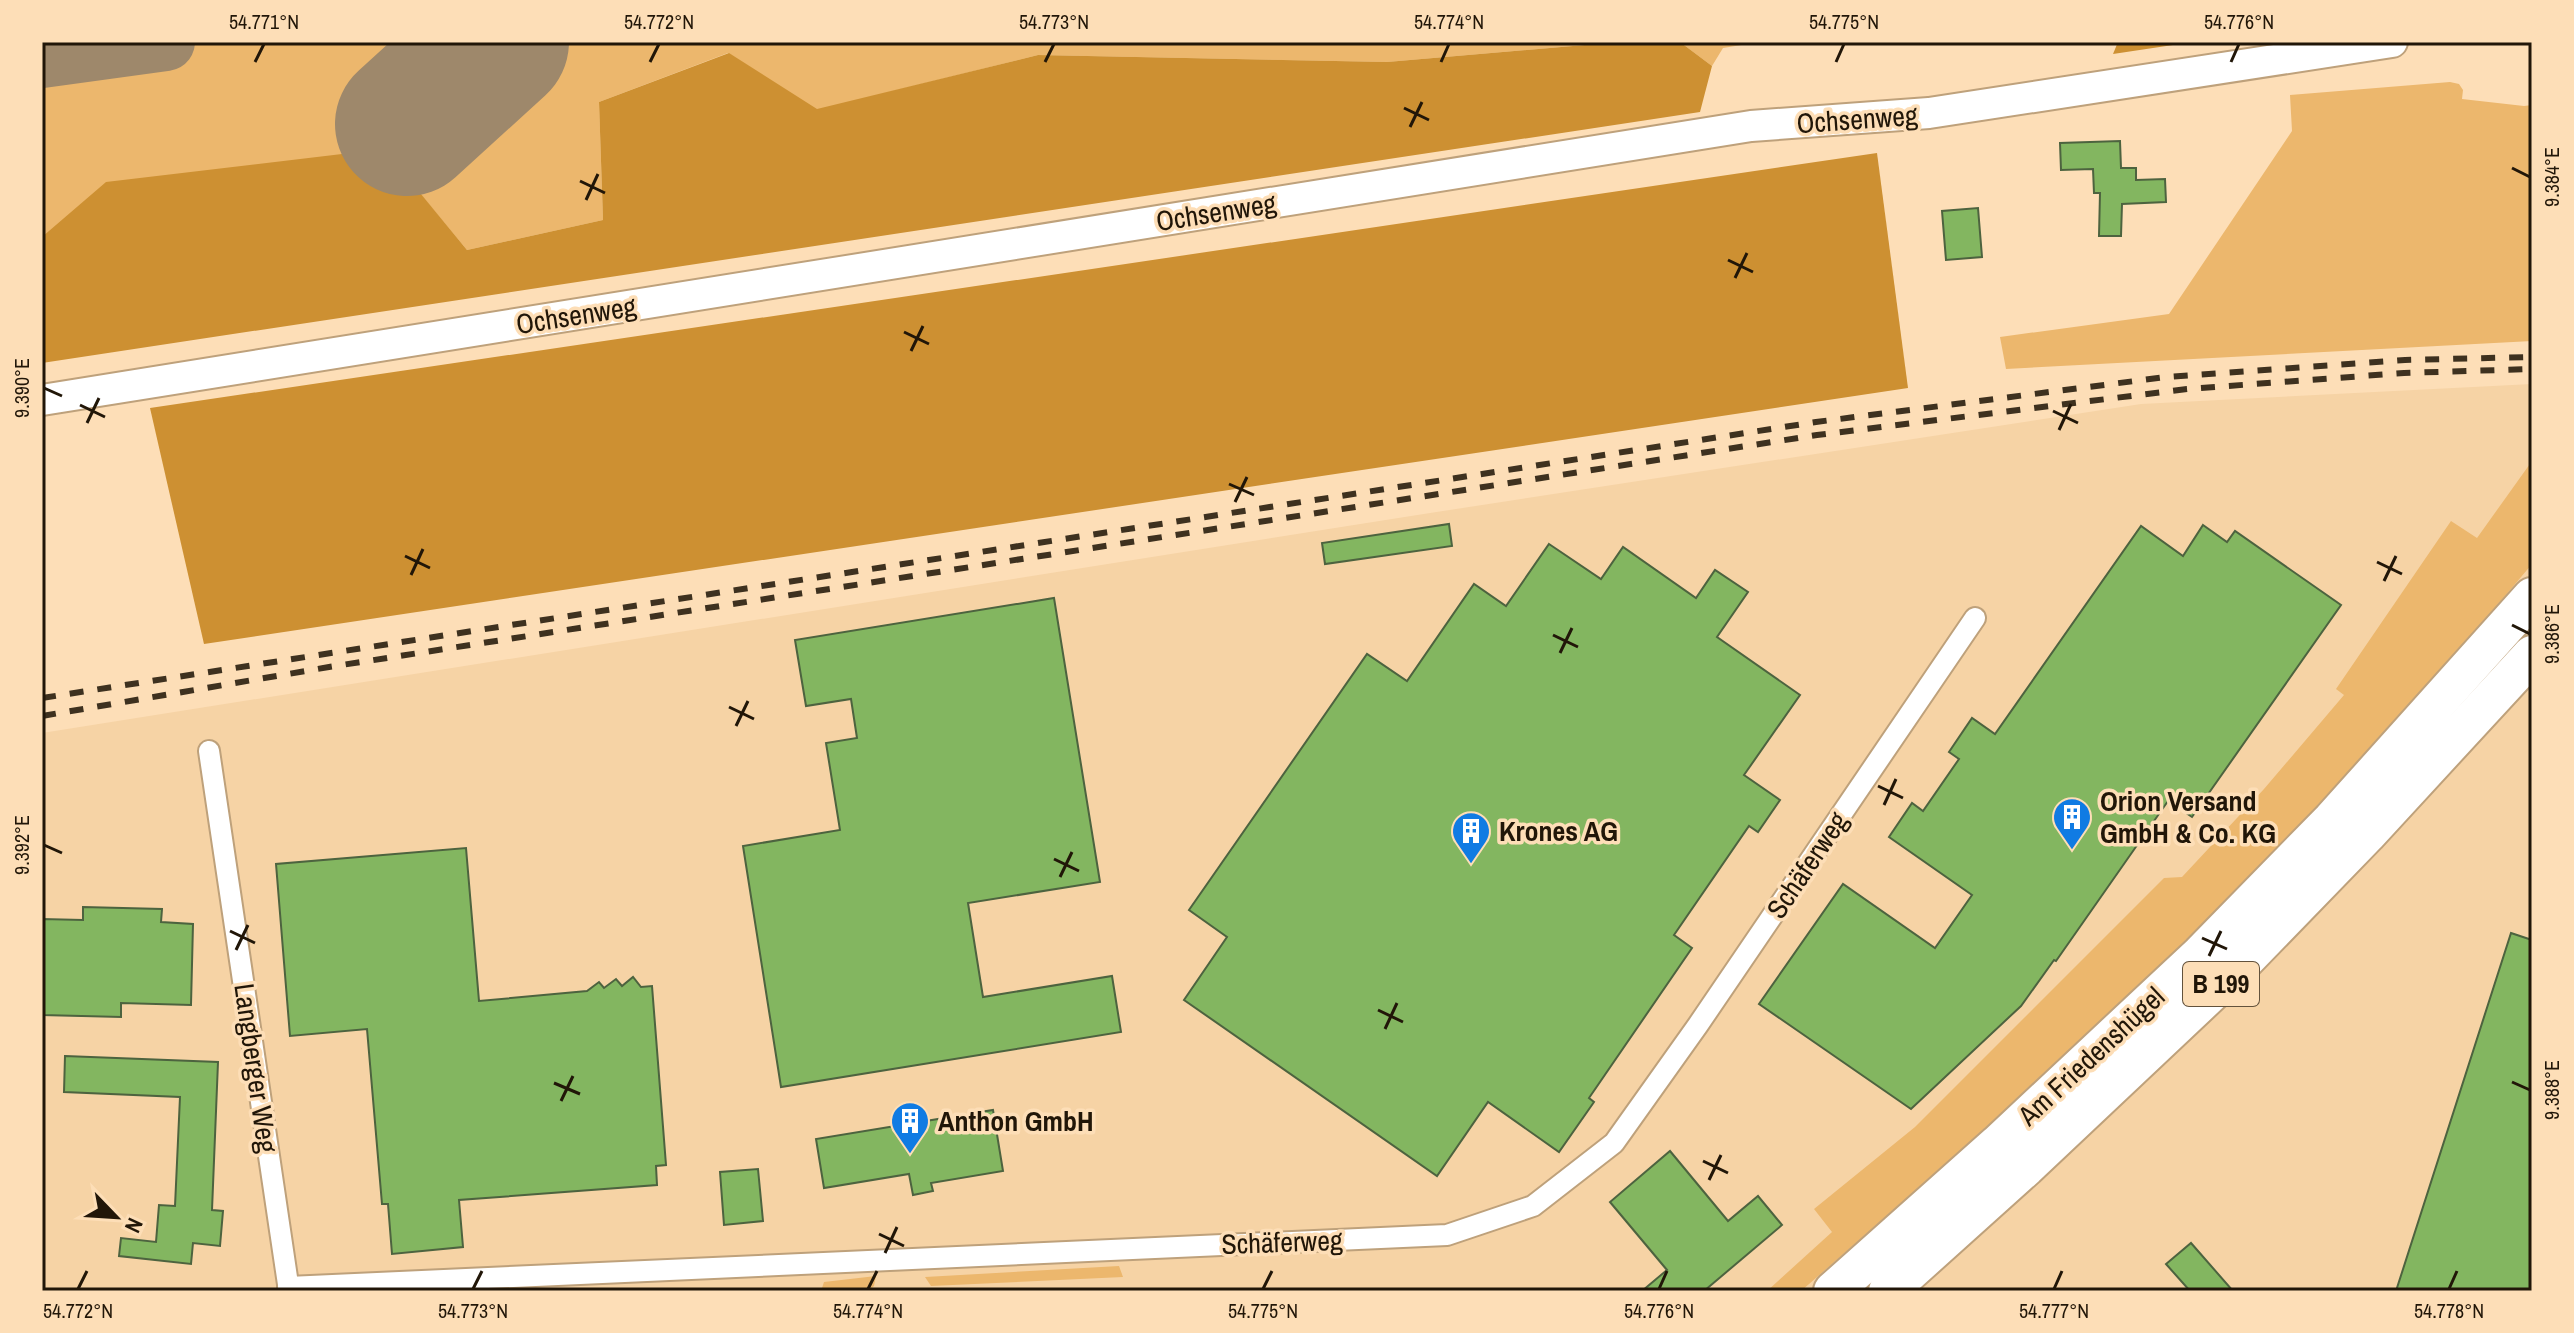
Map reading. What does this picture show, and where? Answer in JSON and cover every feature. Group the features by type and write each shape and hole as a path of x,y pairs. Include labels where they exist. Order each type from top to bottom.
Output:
{"highway":[{"name":"Am Friedenshügel","path":"1833,1291 1998,1144 2201,954 2332,820 2532,597"},
{"name":"Am Friedenshügel","path":"1888,1291 2026,1167 2236,969 2367,834 2532,655"}],"main road":[{"name":"Ochsenweg","path":"42,400 1751,126 1929,113 2392,42"}],"street":[{"name":"Schäferweg","path":"288,1289 692,1266 1447,1235 1533,1206 1614,1143 1975,618"},
{"name":"Langberger Weg","path":"209,751 288,1289"}],"shaded area":[{"path":"42,42 1619,42 1387,62 1038,55 817,110 728,53 599,102 603,220 467,250 383,149 42,237"},
{"path":"1619,42 1680,42 1712,66 1700,112 42,363 42,237 106,182 384,149 467,250 603,220 599,102 729,53 817,109 1038,55 1387,62"},
{"path":"1680,42 1760,42 1723,48 1712,66"},
{"path":"2118,42 2193,42 2113,54"},
{"path":"2450,82 2459,84 2463,90 2462,99 2532,105 2532,341 2006,369 2000,337 2169,314 2292,131 2290,95"},
{"path":"1877,153 1908,388 204,644 150,408"},
{"path":"2532,384 2532,1291 42,1291 42,733 1430,513 2141,404"},
{"path":"2532,461 2532,564 2358,763 2195,932 1973,1140 1801,1291 1767,1291 1832,1232 1814,1209 1915,1127 2164,878 2182,877 2264,789 2344,695 2336,689 2451,521 2477,538"},
{"path":"1119,1266 1123,1277 931,1286 925,1277"},
{"path":"876,1276 874,1286 869,1291 821,1291 824,1282"}],"building":[{"path":"2120,141 2121,168 2136,168 2136,180 2165,179 2166,202 2122,204 2121,236 2099,236 2100,193 2094,193 2093,169 2061,170 2060,143"},
{"path":"1978,208 1982,257 1946,260 1942,211"},
{"path":"1449,524 1452,546 1325,564 1322,543"},
{"name":"Orion Versand GmbH & Co. KG","path":"2203,525 2227,542 2235,531 2341,605 2192,817 2168,801 2021,1006 1911,1109 1759,1004 1843,884 1935,948 1972,895 1889,837 1912,803 1923,811 1959,759 1949,752 1972,718 1995,734 2141,526 2183,556"},
{"name":"Krones AG","path":"1549,544 1601,579 1623,547 1696,598 1715,570 1748,592 1717,637 1800,695 1744,775 1780,800 1758,832 1749,826 1674,935 1692,948 1589,1098 1594,1102 1559,1152 1488,1102 1437,1176 1184,1000 1227,937 1189,910 1367,654 1407,681 1474,584 1506,606"},
{"path":"1054,598 1100,882 968,903 983,997 1112,976 1121,1032 781,1087 743,846 840,830 826,743 857,738 851,699 806,706 795,640"},
{"path":"466,848 479,1001 587,991 599,982 604,988 616,979 622,986 633,977 641,987 652,986 666,1165 656,1166 657,1185 459,1200 463,1247 392,1254 388,1204 382,1204 367,1029 290,1036 276,864"},
{"path":"83,907 162,909 161,922 193,924 191,1005 121,1003 121,1017 42,1015 42,919 83,920"},
{"path":"2511,933 2532,940 2532,1291 2396,1291"},
{"path":"65,1056 218,1062 212,1210 223,1211 220,1246 193,1243 191,1264 119,1256 121,1238 156,1242 159,1205 175,1206 180,1097 64,1092"},
{"name":"Anthon GmbH","path":"993,1110 1003,1171 931,1183 933,1191 913,1195 909,1174 824,1188 816,1139"},
{"path":"1670,1151 1728,1221 1758,1196 1782,1225 1704,1291 1642,1291 1667,1270 1610,1202"},
{"path":"758,1169 763,1221 724,1225 720,1172"},
{"path":"2191,1243 2233,1291 2190,1291 2166,1264"}],"taxiway":[{"path":"42,59 166,42"}],"runway":[{"path":"407,124 497,42"}],"railway":[{"path":"42,698 1816,422 2166,377 2405,360 2532,357"},
{"path":"42,716 329,667 1817,435 2187,389 2404,373 2532,369"}],"place":[{"name":"Orion Versand GmbH & Co. KG","path":"2072,851"},
{"name":"Krones AG","path":"1471,865"},
{"name":"Anthon GmbH","path":"910,1155"}]}
